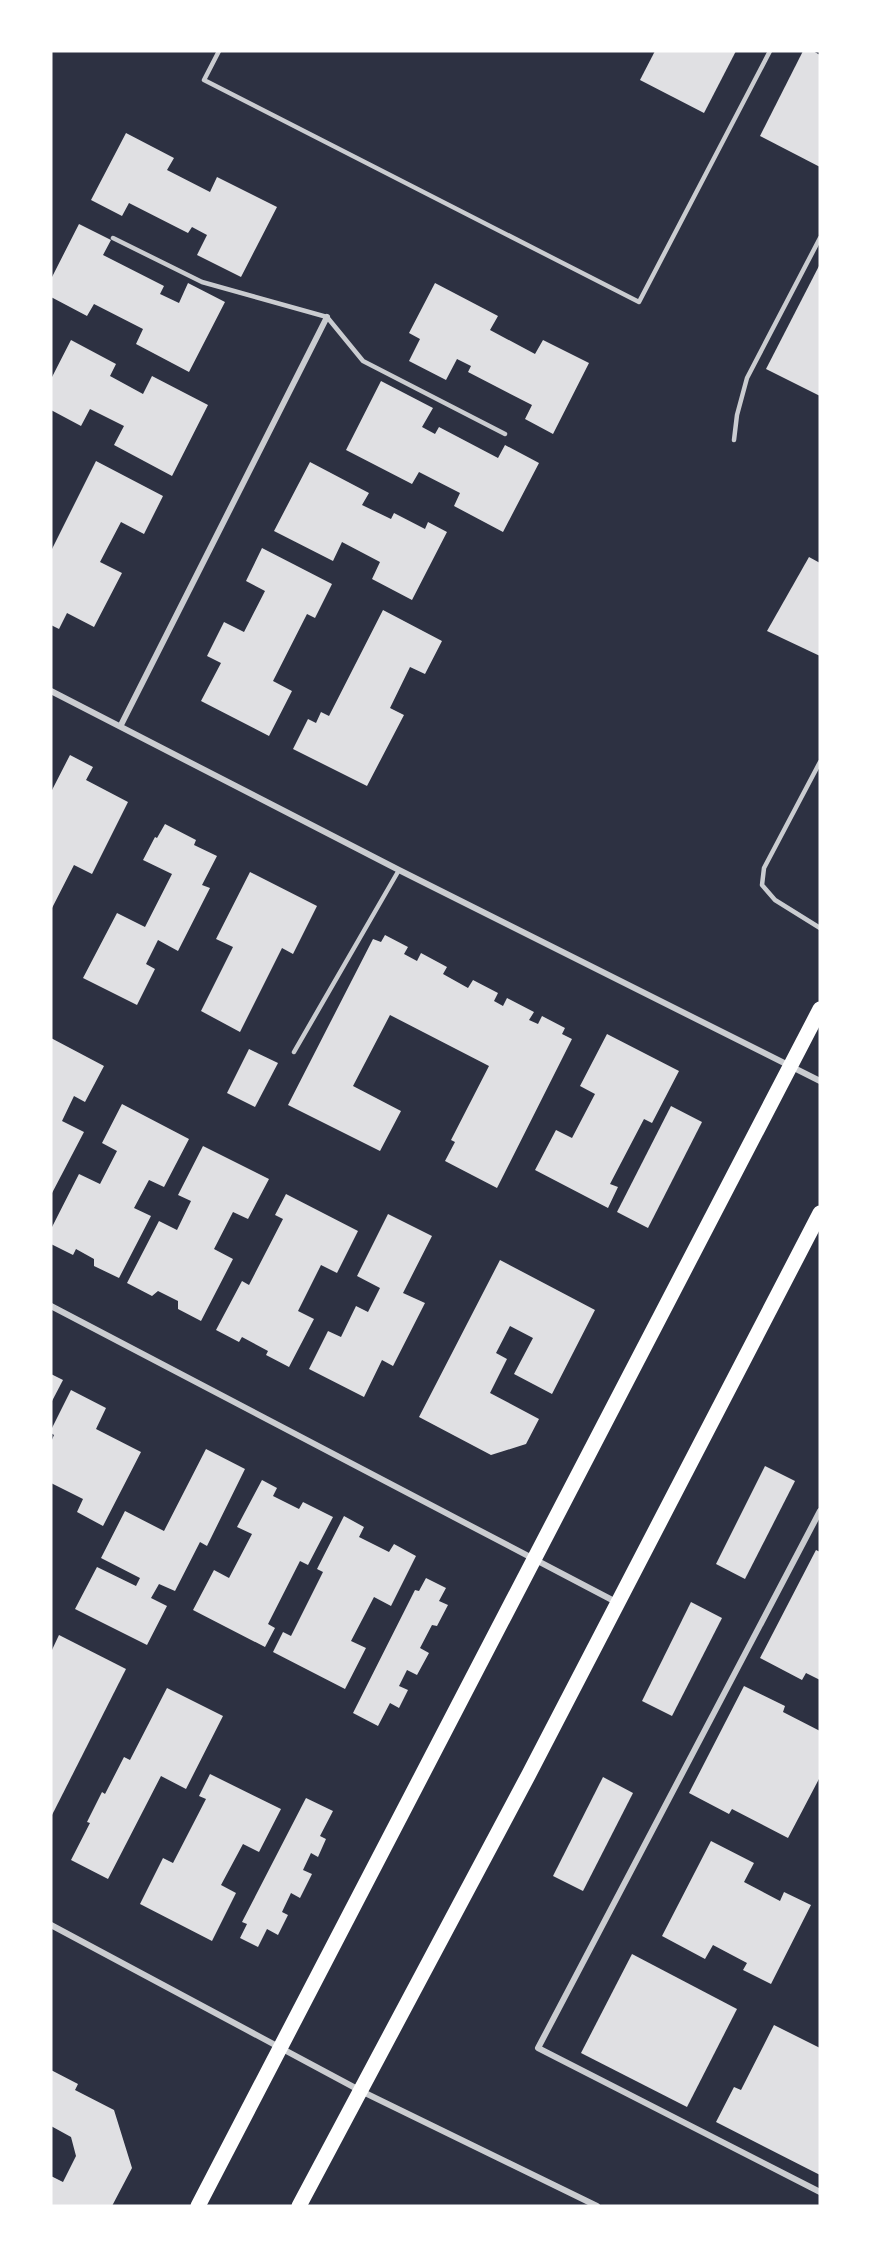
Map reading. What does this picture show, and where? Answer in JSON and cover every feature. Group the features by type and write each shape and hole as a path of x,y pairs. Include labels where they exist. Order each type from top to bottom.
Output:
{"main road":[{"path":"198,2206 820,1009"},
{"path":"299,2206 618,1603 820,1213"}],"street":[{"path":"121,725 327,317"},
{"path":"51,691 399,870 820,1081"},
{"path":"51,1306 618,1603"},
{"path":"820,1511 537,2048 820,2192"},
{"path":"51,1925 279,2049 597,2206"}],"lane":[{"path":"219,51 204,80 639,302 770,51"},
{"path":"113,238 202,282 327,317 363,361 505,434"},
{"path":"734,440 737,416 747,378 820,238"},
{"path":"820,762 764,868 762,885 776,900 820,928"},
{"path":"294,1052 399,870"}],"building":[{"path":"655,51 736,51 704,113 640,80"},
{"path":"803,51 813,51 820,55 820,167 760,136"},
{"path":"126,133 174,158 167,170 210,192 217,177 277,207 241,277 197,255 207,235 192,227 188,233 129,203 122,216 91,200"},
{"path":"79,224 111,240 103,255 164,286 160,294 179,303 188,283 225,302 189,372 136,344 143,329 94,304 87,316 51,297 51,279"},
{"path":"820,264 820,396 766,369"},
{"path":"435,283 498,316 490,330 535,354 543,340 589,363 553,434 525,419 532,405 468,372 471,366 457,359 446,380 409,361 420,339 409,333"},
{"path":"71,340 116,364 110,376 143,394 152,376 208,405 172,476 114,445 124,426 90,409 81,426 51,410 51,379"},
{"path":"381,381 433,408 422,427 435,434 439,427 498,458 505,445 539,463 503,532 454,506 460,493 419,472 412,484 346,450"},
{"path":"96,461 163,496 144,534 121,522 100,562 122,573 94,627 67,613 59,629 51,625 51,551"},
{"path":"310,462 369,493 362,505 391,519 394,513 425,529 428,522 447,532 412,600 372,579 380,562 342,542 333,561 274,531"},
{"path":"262,548 332,584 315,618 307,614 273,681 292,691 269,736 201,701 221,663 207,656 224,622 244,632 265,591 246,581"},
{"path":"809,557 820,563 820,656 767,631"},
{"path":"383,610 442,641 425,674 410,667 390,708 404,715 367,786 293,749 308,719 316,723 321,712 329,716"},
{"path":"70,755 93,767 86,780 128,802 92,874 74,865 51,910 51,792"},
{"path":"165,824 196,840 194,845 217,856 202,885 210,888 178,951 158,940 146,964 155,969 137,1005 83,978 117,913 145,927 172,874 143,860"},
{"path":"250,872 317,906 293,954 282,948 240,1032 201,1011 233,947 216,939"},
{"path":"385,935 408,947 404,954 417,961 421,953 447,967 443,974 468,988 473,980 498,993 494,1001 503,1006 507,998 534,1012 529,1020 538,1024 542,1016 565,1028 562,1034 572,1039 497,1188 445,1161 455,1142 451,1140 489,1066 390,1015 353,1086 401,1111 380,1151 288,1105 373,939 381,942"},
{"path":"607,1034 679,1071 652,1123 644,1119 610,1184 618,1187 608,1208 535,1170 556,1130 572,1138 595,1094 580,1086"},
{"path":"51,1038 104,1066 85,1102 74,1096 62,1121 84,1132 51,1195"},
{"path":"249,1049 278,1063 255,1107 227,1093"},
{"path":"122,1104 189,1139 164,1187 149,1180 134,1208 151,1216 119,1278 94,1266 94,1259 76,1249 73,1255 51,1244 51,1229 79,1174 100,1184 117,1151 102,1143"},
{"path":"671,1106 702,1122 648,1228 617,1212"},
{"path":"203,1146 269,1179 248,1219 233,1212 214,1249 233,1259 201,1321 178,1309 178,1301 158,1291 152,1296 127,1283 159,1221 177,1230 191,1201 178,1195"},
{"path":"286,1194 358,1231 337,1273 321,1265 298,1311 314,1319 289,1367 266,1355 268,1351 242,1337 239,1342 216,1330 242,1281 249,1285 283,1219 275,1215"},
{"path":"388,1214 432,1236 403,1293 425,1303 393,1366 382,1360 364,1397 309,1369 328,1331 341,1337 356,1306 368,1312 380,1288 357,1276"},
{"path":"500,1260 595,1310 552,1394 514,1374 533,1338 510,1326 496,1353 507,1359 490,1393 539,1419 526,1444 491,1455 419,1417"},
{"path":"51,1374 63,1380 51,1403"},
{"path":"71,1390 106,1408 96,1429 141,1452 103,1526 77,1512 83,1499 51,1483 51,1442 54,1435 51,1430"},
{"path":"206,1449 245,1469 207,1546 200,1542 175,1591 159,1584 151,1598 167,1606 147,1645 75,1609 97,1567 136,1586 140,1578 101,1558 125,1511 164,1531"},
{"path":"765,1466 795,1481 745,1579 716,1564"},
{"path":"262,1480 277,1488 273,1496 299,1509 303,1502 333,1517 308,1565 300,1561 268,1624 275,1628 265,1647 193,1610 214,1570 229,1578 252,1534 237,1527"},
{"path":"344,1516 364,1527 359,1537 389,1552 394,1544 416,1556 391,1606 374,1597 351,1641 366,1648 345,1689 273,1652 283,1632 291,1636 323,1572 317,1569"},
{"path":"816,1550 820,1552 820,1680 806,1673 802,1680 760,1658"},
{"path":"426,1578 446,1588 439,1601 448,1605 437,1626 432,1625 420,1648 429,1653 417,1675 407,1670 399,1686 408,1690 399,1708 390,1703 378,1726 353,1713 415,1590 419,1591"},
{"path":"691,1602 722,1618 672,1716 642,1701"},
{"path":"59,1635 126,1669 51,1817 51,1652"},
{"path":"744,1686 785,1706 783,1712 820,1731 820,1777 788,1838 732,1809 729,1814 689,1793"},
{"path":"167,1688 223,1716 186,1789 161,1776 108,1879 71,1860 90,1823 87,1822 102,1792 105,1794 124,1757 130,1760"},
{"path":"210,1774 281,1809 259,1852 243,1844 221,1885 236,1893 212,1941 140,1904 163,1858 173,1863 206,1799 199,1796"},
{"path":"603,1777 633,1793 583,1891 553,1876"},
{"path":"306,1798 333,1811 320,1836 326,1839 318,1857 311,1853 303,1870 312,1874 300,1898 291,1893 282,1912 288,1915 278,1935 267,1929 258,1947 240,1938 247,1924 242,1922"},
{"path":"711,1841 754,1863 744,1882 780,1901 784,1892 811,1905 771,1984 743,1970 747,1963 713,1945 705,1959 662,1936"},
{"path":"632,1954 737,2009 687,2107 581,2053"},
{"path":"774,2025 820,2048 820,2175 716,2122 734,2087 741,2090"},
{"path":"51,2070 78,2084 75,2090 114,2110 132,2168 112,2206 51,2206 51,2176 63,2182 76,2156 71,2137 51,2126"}]}
